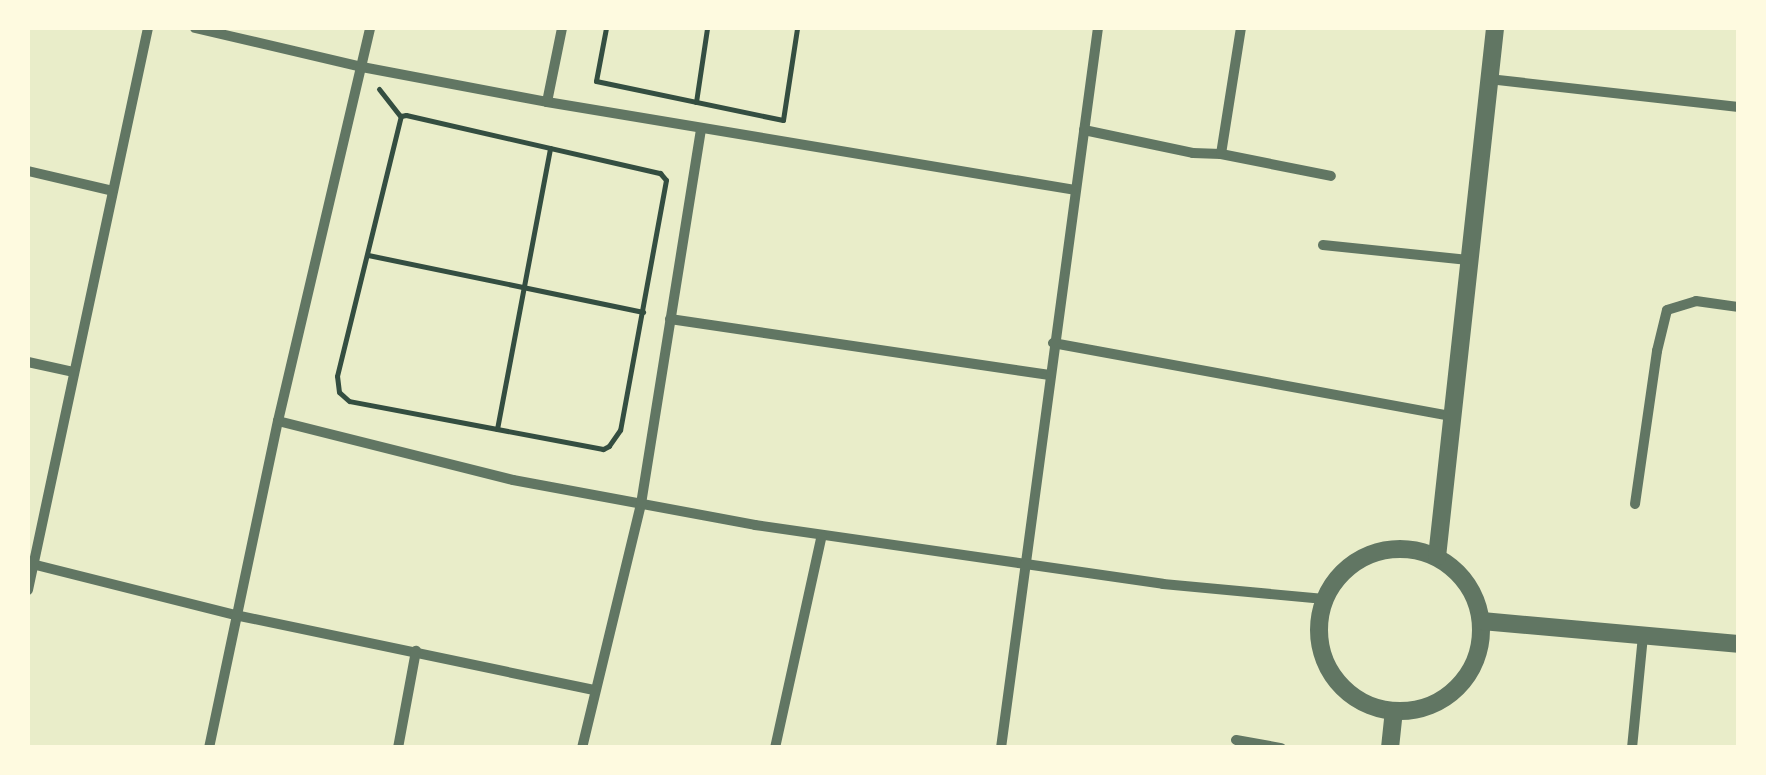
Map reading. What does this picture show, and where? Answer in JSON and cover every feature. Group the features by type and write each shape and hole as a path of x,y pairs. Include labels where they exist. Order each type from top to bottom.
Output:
{"street":[{"path":"28,590 148,28"},
{"path":"195,28 362,67 548,102 1075,190"},
{"path":"208,748 278,421 370,28"},
{"path":"548,102 562,28"},
{"path":"1000,748 1098,28"},
{"path":"1221,154 1242,28"},
{"path":"1438,557 1494,28"},
{"path":"1489,79 1738,107"},
{"path":"582,748 640,504 701,129"},
{"path":"1084,130 1330,176"},
{"path":"28,171 113,191"},
{"path":"1323,244 1468,260"},
{"path":"1636,504 1657,350 1667,310 1696,301 1738,307"},
{"path":"670,318 1048,375"},
{"path":"1054,343 1451,416"},
{"path":"28,362 73,372"},
{"path":"278,421 513,480 822,535 1163,584 1324,599"},
{"path":"775,748 822,535"},
{"path":"1394,548 1438,557 1459,573 1474,596 1482,622 1473,668 1459,687 1429,706 1394,711 1353,696 1326,663 1319,642 1324,599 1336,579 1372,553 1394,548"},
{"path":"32,564 235,615 595,690"},
{"path":"1482,622 1738,644"},
{"path":"1632,748 1644,636"},
{"path":"398,748 416,651"},
{"path":"1390,748 1394,711"},
{"path":"1236,740 1281,748"}],"path":[{"path":"606,28 596,80 783,120 796,28"},
{"path":"696,102 708,28"},
{"path":"401,116 550,148 660,173 666,180 620,430 609,446 603,449 349,401 339,392 337,376 401,116"},
{"path":"497,429 550,148"},
{"path":"368,254 643,312"}]}
